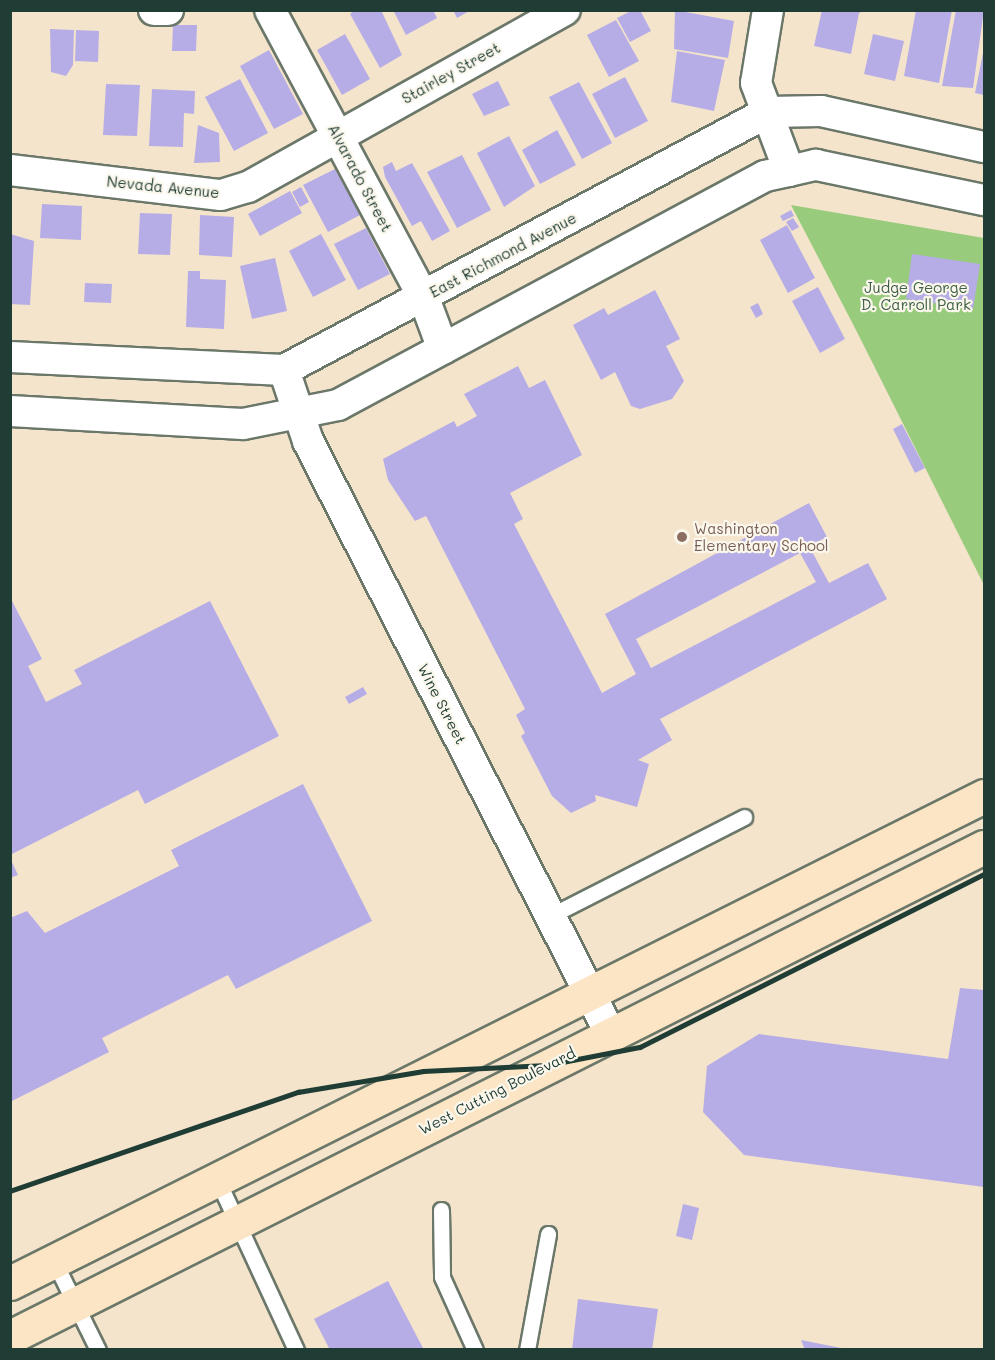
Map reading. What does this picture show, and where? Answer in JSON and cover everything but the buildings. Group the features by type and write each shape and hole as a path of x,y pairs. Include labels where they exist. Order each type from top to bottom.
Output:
{"street":[{"path":"154,10 168,10"},
{"name":"Alvarado Street","path":"270,10 424,298 443,349"},
{"name":"Stairley Street","path":"338,136 565,10"},
{"path":"768,10 756,83 789,171"},
{"name":"East Richmond Avenue","path":"10,357 284,370 424,298 768,112 821,111 984,147"},
{"name":"Nevada Avenue","path":"10,170 221,195 248,187 338,136"},
{"path":"10,411 243,424 296,417 338,405 765,176 816,165 984,200"},
{"name":"Wine Street","path":"284,370 296,417 610,1033"},
{"path":"10,1283 984,796"},
{"name":"West Cutting Boulevard","path":"10,1337 610,1033 984,847"}],"lane":[{"path":"550,916 744,817"},
{"path":"217,1179 239,1222 296,1350"},
{"path":"441,1209 442,1277 475,1350"},
{"path":"527,1350 548,1234"},
{"path":"54,1261 98,1350"}],"green space":[{"name":"Judge George D. Carroll Park","path":"791,205 984,238 984,585 856,330"}],"railway":[{"path":"10,1191 298,1092 423,1071 547,1065 640,1047 984,874"}],"place":[{"name":"Washington Elementary School","path":"682,537"}]}
